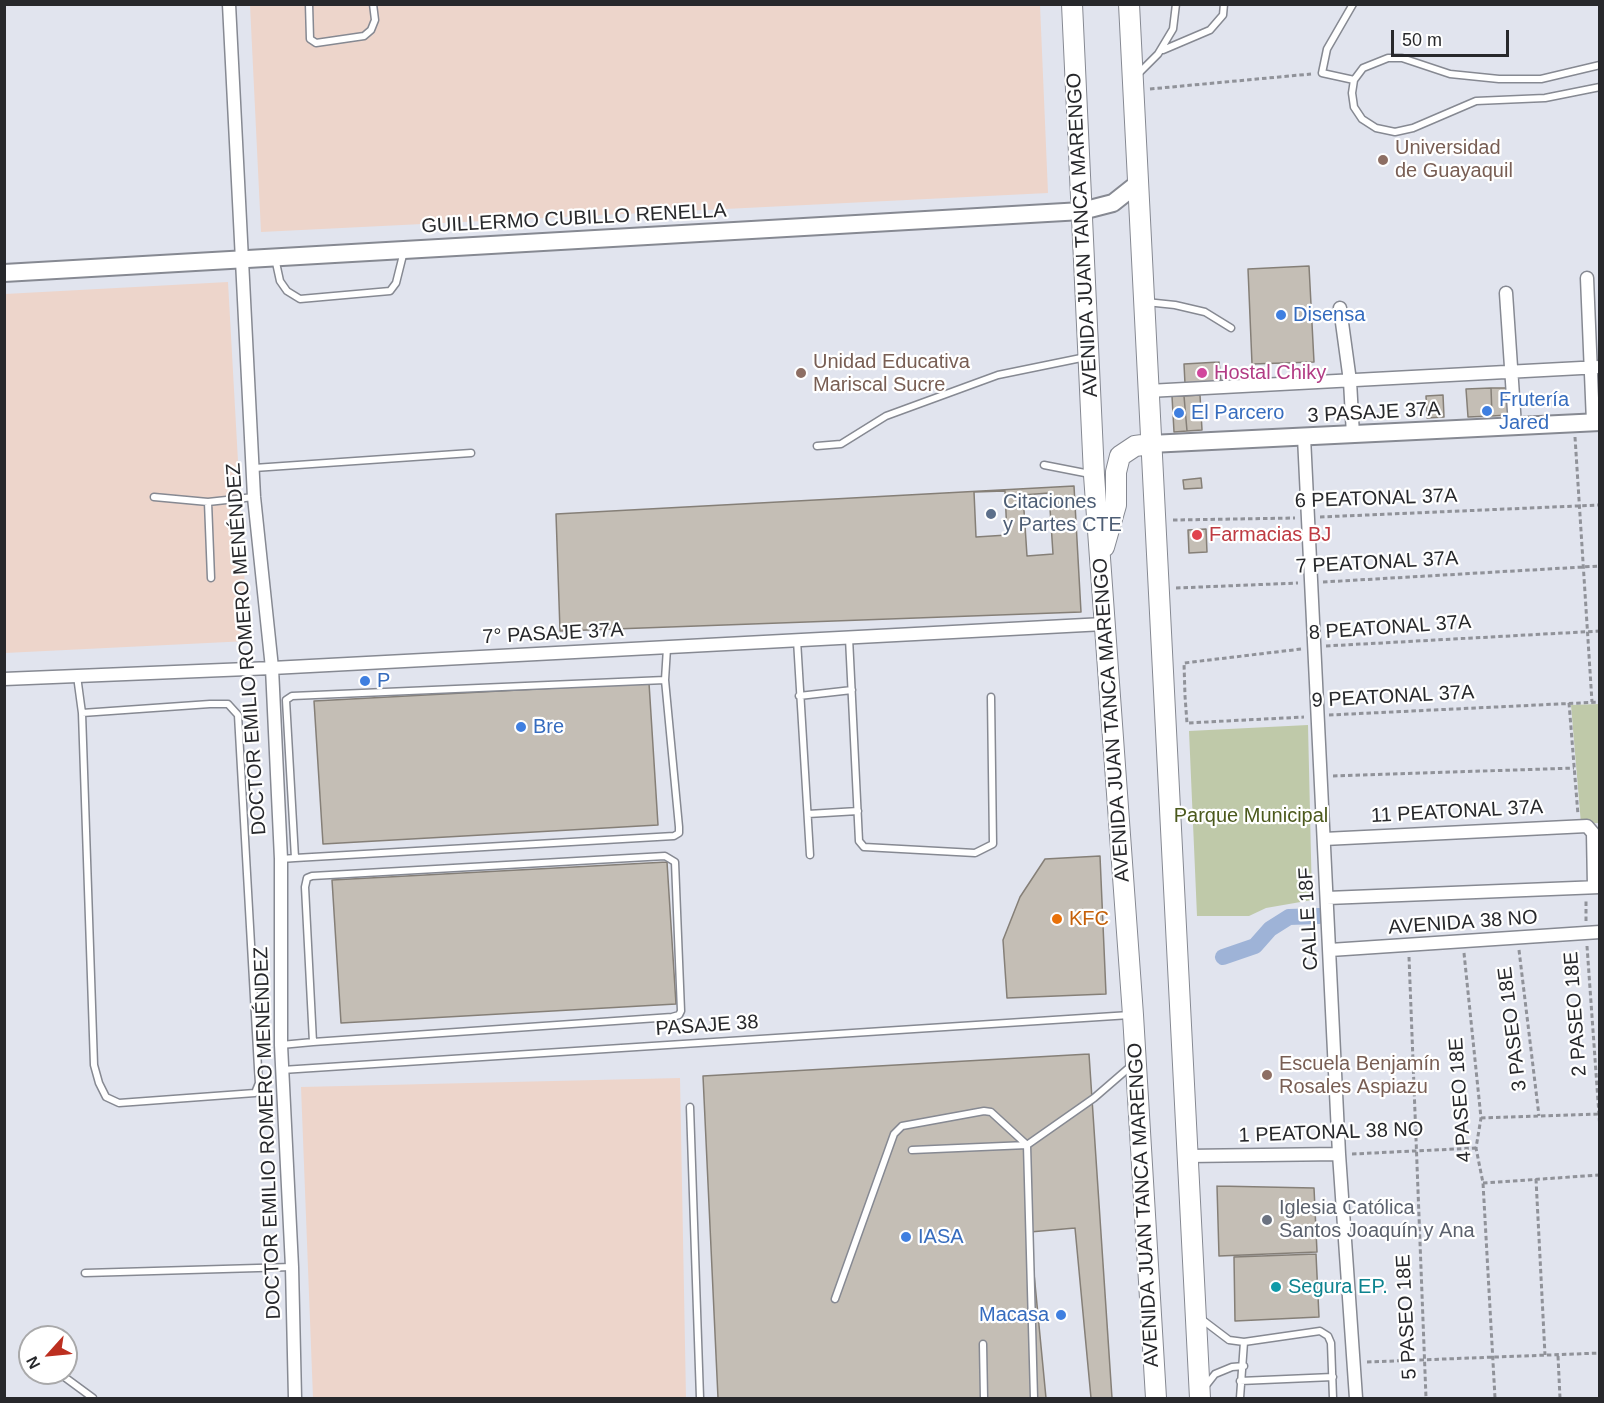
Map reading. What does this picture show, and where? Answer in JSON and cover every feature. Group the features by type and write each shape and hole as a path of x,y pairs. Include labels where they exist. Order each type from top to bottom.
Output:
{"main road":[{"name":"AVENIDA JUAN TANCA MARENGO","path":"1072,4 1094,475 1133,1015 1156,1398"},
{"path":"1129,4 1156,589 1200,1396"},
{"path":"1100,561 1116,505 1116,472 1120,456 1135,446 1150,444"}],"street":[{"name":"DOCTOR EMILIO ROMERO MENÉNDEZ","path":"229,4 254,497 272,668 280,859 281,1045 296,1398"},
{"name":"GUILLERMO CUBILLO RENELLA","path":"4,273 1082,211 1113,204 1137,184"},
{"path":"1587,278 1595,367 1596,422"},
{"path":"1506,293 1515,426"},
{"path":"1340,308 1350,381 1353,435"},
{"path":"1148,391 1595,367"},
{"name":"3 PASAJE 37A","path":"1150,444 1596,422"},
{"name":"CALLE 18F","path":"1304,437 1339,1154 1356,1398"},
{"name":"7° PASAJE 37A","path":"4,679 272,668 1104,624"},
{"name":"11 PEATONAL 37A","path":"1324,839 1579,825 1591,828 1593,887"},
{"path":"1327,898 1593,887"},
{"name":"AVENIDA 38 NO","path":"1330,950 1408,947 1599,932"},
{"name":"1 PEATONAL 38 NO","path":"1187,1156 1339,1154"}],"lane":[{"path":"309,4 310,39 316,43 364,36 371,30 375,20 373,4"},
{"path":"1133,85 1158,54 1176,23 1176,4"},
{"path":"1158,54 1170,45 1210,30 1223,15 1224,4"},
{"path":"1353,4 1327,49 1322,73 1354,80"},
{"path":"1599,65 1540,79 1499,80 1450,74 1402,58 1388,58 1373,62 1363,68 1354,80 1352,93 1354,107 1362,119 1376,128 1395,132 1413,128 1476,101 1545,98 1599,87"},
{"path":"275,258 280,281 287,291 300,299 390,291 396,283 405,250"},
{"path":"1143,302 1175,304 1205,312 1231,328"},
{"path":"817,446 841,444 862,434 886,416 998,375 1089,356"},
{"path":"254,468 471,453"},
{"path":"1044,465 1068,472 1094,475"},
{"path":"154,497 208,502 254,497"},
{"path":"208,502 211,578"},
{"path":"849,638 860,841 864,848 975,853 993,844 991,697"},
{"path":"797,640 810,855"},
{"path":"280,859 674,836 679,833 680,827 665,680 667,648"},
{"path":"77,676 82,713 94,1065 99,1083 106,1097 119,1103 255,1093 259,1083 238,715 228,704 82,713"},
{"path":"295,858 286,700 292,696 665,680"},
{"path":"799,696 852,690"},
{"path":"808,814 858,811"},
{"path":"281,1045 679,1015 681,1011 675,862 665,856 312,876 307,879 305,888 313,1042"},
{"name":"PASAJE 38","path":"282,1070 1133,1015"},
{"path":"912,1150 1027,1145 1094,1098 1136,1061"},
{"path":"690,1107 700,1398"},
{"path":"836,1299 894,1134 902,1126 984,1111 991,1112 1027,1145 1034,1398"},
{"path":"85,1273 292,1267"},
{"path":"1196,1314 1212,1329 1229,1340 1244,1342 1320,1331 1328,1336 1331,1343 1333,1398"},
{"path":"1240,1398 1244,1342"},
{"path":"983,1344 984,1398"},
{"path":"1200,1396 1215,1374 1232,1367 1244,1366"},
{"path":"1240,1381 1333,1377"},
{"path":"75,1385 93,1398"}],"path":[{"path":"1133,85 1299,75"},
{"path":"1575,423 1592,702"},
{"name":"6 PEATONAL 37A","path":"1154,520 1308,518 1599,505"},
{"name":"7 PEATONAL 37A","path":"1156,589 1599,566"},
{"name":"8 PEATONAL 37A","path":"1188,723 1184,663 1314,647 1599,631"},
{"name":"9 PEATONAL 37A","path":"1188,723 1599,702"},
{"path":"1569,703 1579,825"},
{"path":"1321,777 1574,768"},
{"name":"2 PASEO 18E","path":"1593,887 1586,933 1599,1130"},
{"name":"3 PASEO 18E","path":"1517,939 1539,1116"},
{"name":"4 PASEO 18E","path":"1463,943 1481,1118 1476,1149 1483,1183 1495,1398"},
{"name":"5 PASEO 18E","path":"1408,947 1426,1398"},
{"path":"1481,1118 1599,1114"},
{"name":"1 PEATONAL 38 NO","path":"1339,1154 1476,1149"},
{"path":"1483,1183 1599,1174"},
{"path":"1536,1179 1545,1355"},
{"path":"1354,1362 1599,1353"},
{"path":"1557,1356 1560,1398"}],"shaded area":[{"path":"250,5 1040,5 1048,193 261,232"},
{"path":"228,282 248,641 5,653 5,294"},
{"path":"680,1078 686,1398 313,1398 301,1087"}],"green space":[{"path":"1599,704 1599,823 1581,824 1571,705"},
{"name":"Parque Municipal","path":"1308,725 1312,900 1266,908 1249,916 1197,916 1189,731"}],"building":[{"name":"Disensa","path":"1309,266 1314,362 1252,364 1248,269"},
{"name":"Hostal Chiky","path":"1219,362 1221,381 1185,384 1184,364"},
{"path":"1491,388 1507,388 1508,415 1492,416"},
{"path":"1491,388 1492,416 1468,417 1466,389"},
{"path":"1200,395 1202,430 1187,431 1184,396"},
{"path":"1443,395 1444,417 1427,418 1426,396"},
{"name":"El Parcero","path":"1172,396 1184,396 1187,431 1174,432"},
{"path":"1201,478 1202,488 1184,489 1183,480"},
{"path":"1074,486 1081,612 560,631 556,514"},
{"name":"Citaciones y Partes CTE","path":"1005,491 1007,535 976,537 974,492"},
{"path":"1049,493 1053,554 1027,556 1023,495"},
{"path":"1206,529 1207,552 1189,553 1188,530"},
{"path":"649,683 658,825 323,844 314,701"},
{"name":"KFC","path":"1100,856 1106,994 1007,998 1003,940 1020,897 1045,859"},
{"path":"667,862 676,1004 341,1023 332,880"},
{"name":"IASA","path":"1089,1054 1112,1398 718,1398 703,1076"},
{"name":"Iglesia Católica Santos Joaquín y Ana","path":"1217,1186 1314,1188 1317,1252 1219,1256"},
{"name":"Macasa","path":"1075,1228 1091,1398 1046,1398 1030,1232"},
{"name":"Segura EP.","path":"1316,1254 1319,1317 1235,1321 1234,1257"}],"waterway":[{"path":"1223,957 1255,946 1270,929 1289,917 1319,916"}],"place":[{"name":"Universidad de Guayaquil","path":"1383,160"},
{"name":"Disensa","path":"1281,315"},
{"name":"Unidad Educativa Mariscal Sucre","path":"801,373"},
{"name":"Hostal Chiky","path":"1202,373"},
{"name":"Frutería Jared","path":"1487,411"},
{"name":"El Parcero","path":"1179,413"},
{"name":"Citaciones y Partes CTE","path":"991,514"},
{"name":"Farmacias BJ","path":"1197,535"},
{"name":"P","path":"365,681"},
{"name":"Bre","path":"521,727"},
{"name":"KFC","path":"1057,919"},
{"name":"Escuela Benjamín Rosales Aspiazu","path":"1267,1075"},
{"name":"Iglesia Católica Santos Joaquín y Ana","path":"1267,1220"},
{"name":"IASA","path":"906,1237"},
{"name":"Segura EP.","path":"1276,1287"},
{"name":"Macasa","path":"1061,1315"}]}
